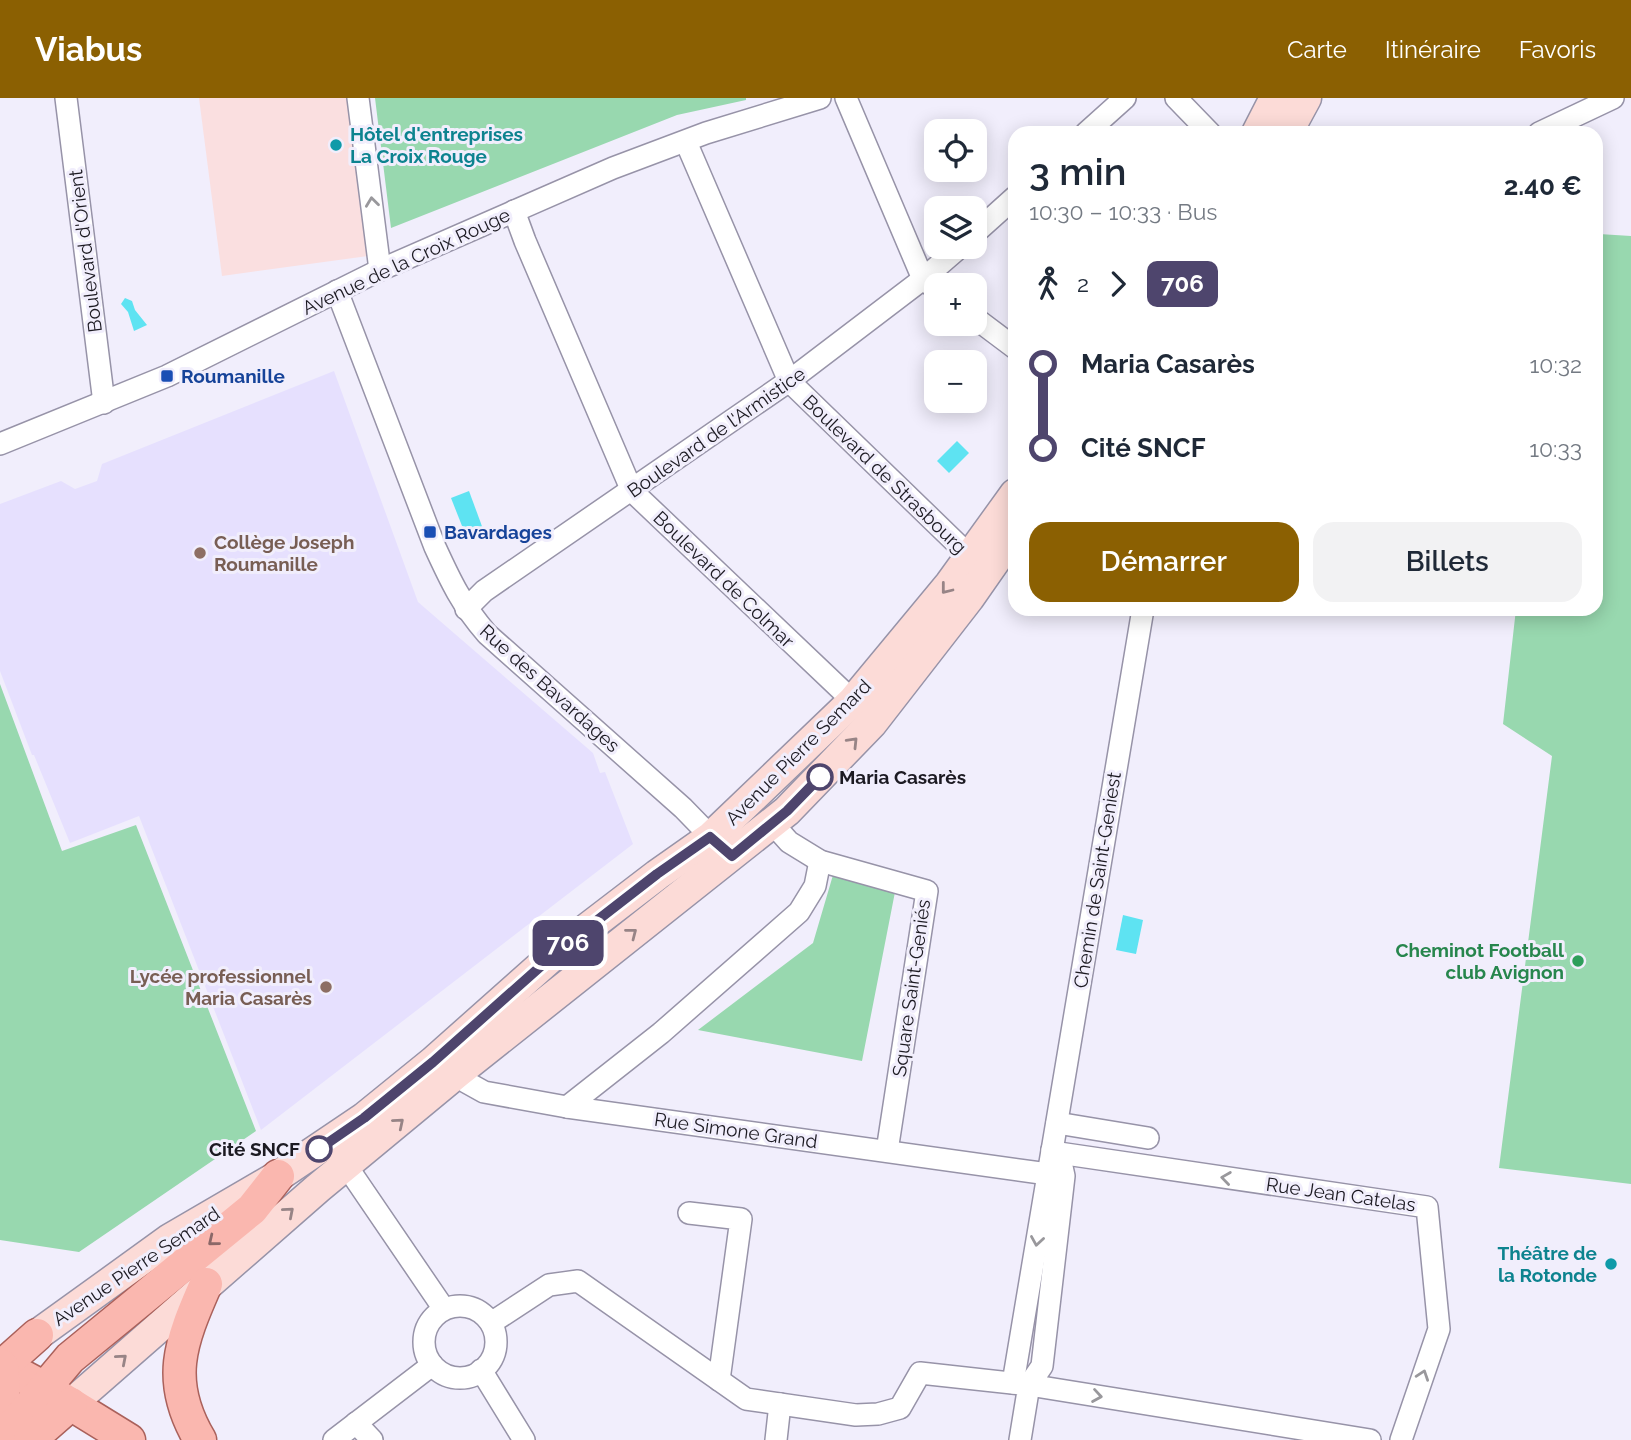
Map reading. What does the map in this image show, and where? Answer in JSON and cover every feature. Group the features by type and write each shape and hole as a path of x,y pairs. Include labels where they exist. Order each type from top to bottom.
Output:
{"main road":[{"path":"1261,126 1275,98"},
{"path":"1291,126 1306,98"},
{"name":"Avenue Pierre Semard","path":"17,1419 71,1404 206,1284 338,1154 364,1118 445,1068 559,950 657,874 772,823 803,795 872,723 978,565 1008,507"},
{"name":"Avenue Pierre Semard","path":"721,847 921,621 1008,538"},
{"name":"Avenue Pierre Semard","path":"37,1335 170,1239 278,1176 338,1154"},
{"path":"17,1419 80,1349 252,1209 278,1176"},
{"path":"200,1440 182,1404 178,1379 189,1321 206,1284"},
{"path":"17,1419 1,1360 37,1335"},
{"path":"17,1419 71,1404 129,1440"}],"street":[{"name":"Boulevard d'Orient","path":"66,98 104,403"},
{"path":"358,98 380,270"},
{"name":"Avenue de la Croix Rouge","path":"0,444 167,376 380,270 613,168 706,133 820,98"},
{"path":"846,98 925,273"},
{"path":"1094,126 1125,98"},
{"path":"1176,98 1203,126"},
{"path":"1554,126 1613,98"},
{"name":"Boulevard de Strasbourg","path":"686,142 789,381 978,565"},
{"path":"987,222 1008,203"},
{"name":"Boulevard de Colmar","path":"514,211 632,491 853,701"},
{"name":"Boulevard de l'Armistice","path":"939,273 950,259"},
{"name":"Boulevard de l'Armistice","path":"466,609 484,592 924,288"},
{"name":"Rue des Bavardages","path":"337,292 435,547 452,586 466,609 488,634 683,808 721,847"},
{"path":"987,327 1008,343"},
{"name":"Chemin de Saint-Geniest","path":"1020,1440 1021,1384 1048,1174 1055,1152 1057,1123 1142,616"},
{"name":"Square Saint-Geniés","path":"772,823 789,842 820,862 927,891 887,1151"},
{"path":"567,1107 661,1032 799,912 815,886 820,862"},
{"name":"Rue Simone Grand","path":"445,1068 484,1092 567,1107 1048,1174"},
{"path":"1057,1123 1148,1138"},
{"name":"Chemin de Saint-Geniest","path":"1021,1384 1042,1366 1064,1176 1055,1152"},
{"name":"Rue Jean Catelas","path":"1055,1152 1427,1207 1439,1329 1401,1440"},
{"path":"338,1154 444,1309"},
{"path":"690,1213 741,1219 719,1380"},
{"path":"491,1324 549,1284 578,1280 746,1399 856,1415 878,1414 900,1408 920,1373 1021,1384 1370,1440"},
{"path":"465,1306 475,1309 491,1324 495,1346 492,1358 481,1370 464,1377 452,1377 432,1365 424,1345 425,1334 428,1324 444,1309 465,1306"},
{"path":"334,1440 432,1365"},
{"path":"481,1370 524,1440"},
{"path":"776,1440 780,1404"},
{"path":"356,1423 372,1440"}],"shaded area":[{"name":"Hôtel d'entreprises La Croix Rouge","path":"199,98 347,98 368,256 222,276"},
{"name":"Lycée professionnel Maria Casarès","path":"334,371 418,602 593,753 600,773 605,772 633,844 261,1130 139,816 70,843 32,755 0,671 0,504 61,481 75,489 97,481 102,464"}],"green space":[{"path":"375,98 746,100 677,115 391,228"},
{"name":"Cheminot Football club Avignon","path":"1603,234 1631,236 1631,1184 1499,1168 1552,756 1503,724 1515,616 1603,616"},
{"path":"0,684 62,851 136,825 256,1131 79,1252 0,1240"},
{"path":"833,875 895,892 862,1061 698,1030 813,943"}],"water":[{"path":"125,298 132,301 135,310 147,325 134,331 128,312 121,304"},
{"path":"957,441 969,453 949,473 937,461"},
{"path":"469,491 483,529 466,536 451,498"},
{"path":"1123,915 1143,920 1136,954 1116,950"}],"bus line":[{"name":"706","path":"319,1149 364,1118 433,1062 559,950 657,874 710,837 732,856 787,811 820,777"}],"place":[{"name":"Hôtel d'entreprises La Croix Rouge","path":"336,145"},
{"name":"Roumanille","path":"167,376"},
{"name":"Bavardages","path":"430,532"},
{"name":"Collège Joseph Roumanille","path":"200,553"},
{"name":"Maria Casarès","path":"820,777"},
{"name":"Cheminot Football club Avignon","path":"1578,961"},
{"name":"Lycée professionnel Maria Casarès","path":"326,987"},
{"name":"Cité SNCF","path":"319,1149"},
{"name":"Théâtre de la Rotonde","path":"1611,1264"}]}
